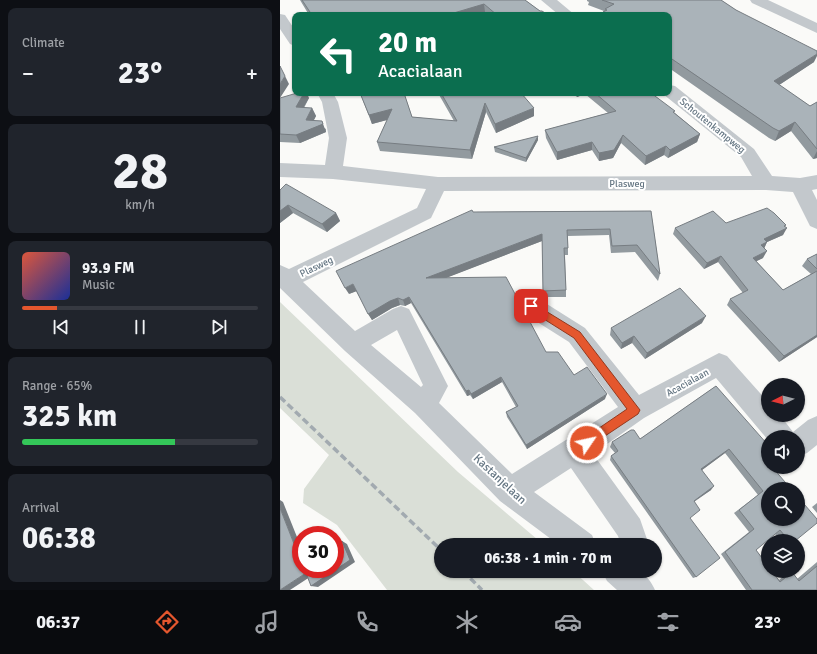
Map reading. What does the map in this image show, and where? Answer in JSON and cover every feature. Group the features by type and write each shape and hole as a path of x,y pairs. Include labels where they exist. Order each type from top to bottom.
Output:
{"street":[{"path":"548,0 564,12"},
{"path":"757,0 817,29"},
{"path":"280,18 292,36"},
{"name":"Schoutenkampweg","path":"672,92 748,152 766,183"},
{"path":"327,96 330,102 338,138 333,172"},
{"name":"Plasweg","path":"280,170 333,172 438,184 809,184"},
{"name":"Plasweg","path":"283,277 424,213 438,184"},
{"path":"809,184 817,221"},
{"name":"Kastanjelaan","path":"283,277 353,344 424,405 510,492 572,538"},
{"path":"531,306 577,335 635,410"},
{"path":"353,344 402,316 436,386 424,405"},
{"name":"Acacialaan","path":"510,492 575,451 635,410 718,364 776,430"},
{"path":"805,438 817,429"},
{"path":"575,451 630,529 633,538"}],"shaded area":[{"path":"280,302 458,472 536,538 434,538 434,578 581,578 594,590 387,590 344,534 344,526 338,526 303,503 304,489 329,455 280,408"}],"building":[{"path":"302,0 525,0 544,12 493,12 484,4 457,12 310,12"},
{"path":"602,0 721,0 736,10 817,51 817,54 774,81 810,106 817,102 817,149 795,122 779,131 773,128 672,59 672,12 603,12 607,10 605,9 614,4"},
{"path":"280,66 285,76 280,84"},
{"path":"292,94 292,96 302,96 296,107 312,108 306,120 322,121 323,124 296,135 280,134 280,98"},
{"path":"361,96 405,96 412,117 457,121 443,96 524,96 534,108 495,124 485,103 470,150 377,142 392,109 369,115"},
{"path":"598,96 655,96 675,111 673,112 700,134 670,150 666,146 646,156 623,135 614,150 599,153 592,142 557,152 545,130 616,111"},
{"path":"538,136 526,158 494,147"},
{"path":"286,184 336,213 322,224 288,205 280,211 280,190"},
{"path":"767,208 786,225 784,226 787,228 764,239 767,242 761,245 767,251 753,258 783,290 817,271 817,335 784,356 730,299 748,290 721,256 707,263 675,228 713,211 726,223"},
{"path":"472,210 473,212 651,211 660,274 637,245 612,246 610,229 567,230 568,248 564,248 566,290 543,291 542,234 426,278 506,277 546,352 558,352 574,375 587,367 607,394 526,445 506,412 518,406 501,377 471,394 469,390 466,391 409,297 403,300 398,298 390,301 368,314 353,284 345,288 336,271"},
{"path":"817,254 817,269 807,259"},
{"path":"680,288 706,316 647,353 634,336 622,343 611,328"},
{"path":"716,386 761,437 761,474 778,474 785,482 761,482 761,489 729,449 701,469 714,486 694,501 700,510 690,518 720,558 696,577 611,456 618,451 612,442 631,430 634,430 640,439"},
{"path":"761,493 761,526 805,526 805,505 817,519 817,523 804,534 783,534 780,530 775,534 761,534 761,546 756,550 761,557 761,578 777,578 780,582 785,578 797,578 799,581 805,578 805,576 817,566 817,590 752,590 725,552 754,529 739,510"},
{"path":"280,508 292,539 292,578 298,578 280,590"},
{"path":"344,546 350,560 344,564"},
{"path":"308,578 323,578 311,586"}],"railway":[{"path":"280,397 434,543"},
{"path":"470,578 482,590"}],"route":[{"path":"531,306 577,335 635,410 587,443"}]}
